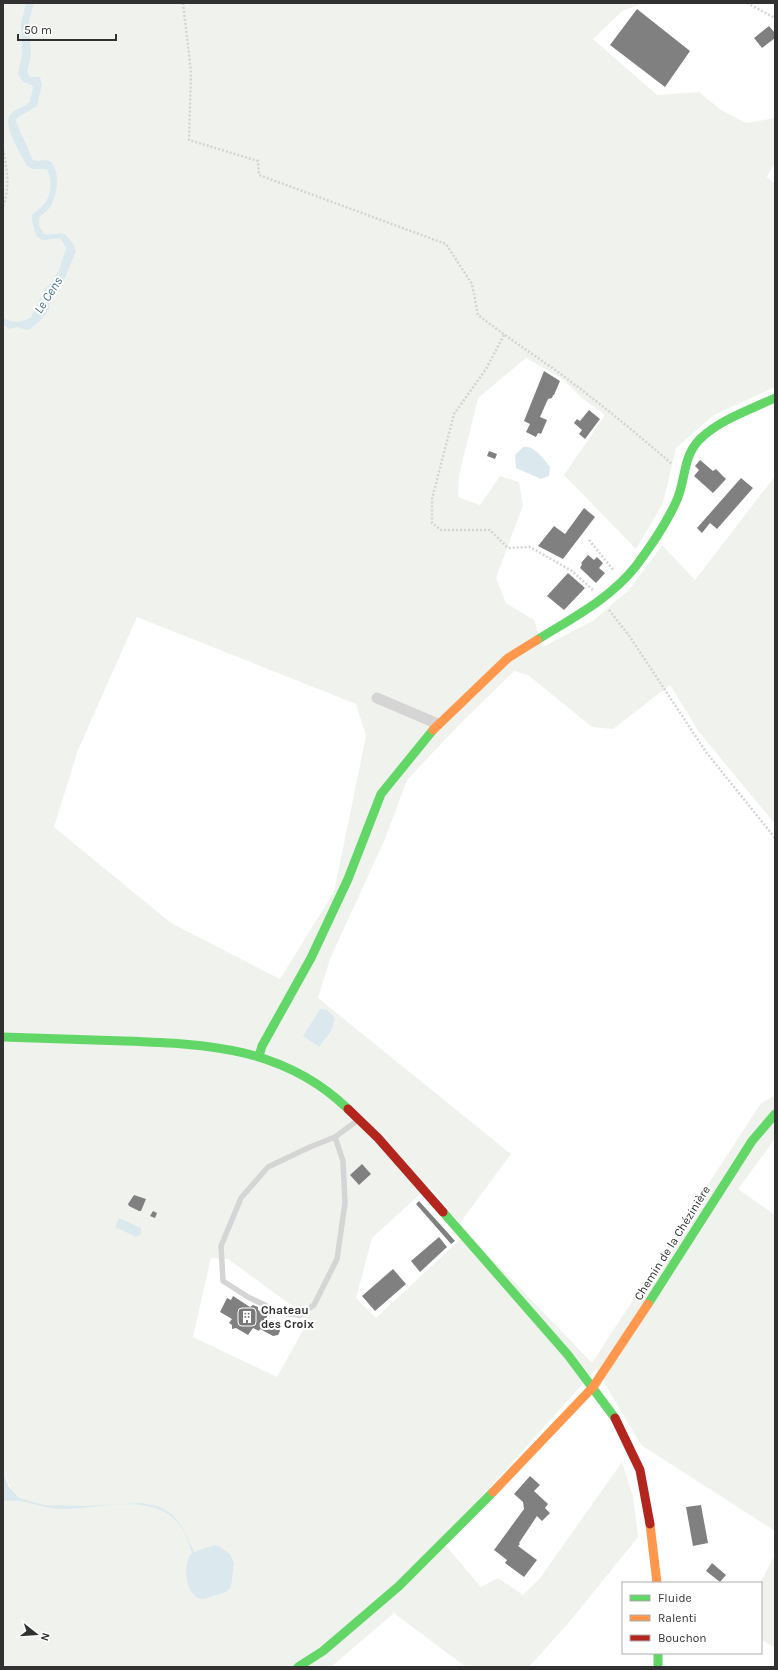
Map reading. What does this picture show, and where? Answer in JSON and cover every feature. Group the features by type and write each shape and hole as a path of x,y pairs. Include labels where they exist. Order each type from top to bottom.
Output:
{"street":[{"path":"259,1056 262,1046 311,958 348,879 381,794 427,735 508,658 602,600 635,567 677,501 682,474 687,458 698,441 717,425 775,398"},
{"path":"377,698 438,724"},
{"path":"3,1036 183,1043 225,1048 259,1056 282,1064 320,1085 360,1119 506,1284 568,1355 616,1420 640,1470 650,1521 657,1582"},
{"name":"Chemin de la Chézinière","path":"298,1667 323,1651 400,1586 593,1387 621,1346 752,1141 775,1114"},
{"path":"658,1654 658,1667"}],"lane":[{"path":"335,1137 343,1162 345,1203 337,1258 314,1305 300,1315 281,1313 248,1297 224,1281 221,1246 241,1198 268,1167 335,1137 360,1119"}],"path":[{"path":"183,3 190,72 190,140 258,161 259,176 446,244 472,284 478,315 631,428 682,474"},
{"path":"747,3 775,18"},
{"path":"3,150 7,168 7,196 3,207"},
{"path":"504,335 486,369 454,414 432,499 432,523 440,530 490,530 508,548 530,546 572,571 592,588 630,637 706,752 775,838"},
{"path":"589,540 622,580"}],"shaded area":[{"path":"3,3 644,3 622,11 593,39 657,95 699,92 721,110 746,123 775,118 775,162 767,177 775,184 775,387 714,415 676,448 663,503 636,549 564,475 605,415 582,398 564,380 526,358 478,398 459,475 458,497 480,505 500,476 519,482 523,505 496,578 506,603 534,620 543,647 594,620 629,590 662,545 695,580 775,476 775,824 699,732 670,685 613,729 592,727 528,675 514,671 459,725 407,780 385,839 330,959 318,998 511,1154 460,1223 429,1186 372,1238 356,1298 376,1318 467,1233 592,1363 761,1103 775,1095 775,1139 738,1189 775,1215 775,1531 641,1445 596,1369 500,1476 440,1539 481,1587 498,1578 523,1595 540,1578 622,1462 633,1497 638,1537 571,1620 529,1667 466,1667 394,1613 331,1667 3,1667 3,1501 8,1500 13,1493 3,1472","holes":["137,617 356,704 366,736 334,892 280,979 171,923 54,827 78,750","211,1258 228,1259 291,1305 307,1323 277,1377 193,1337"]},
{"path":"775,1555 775,1648 762,1640 762,1582 761,1582"}],"water":[{"name":"Le Cens","path":"26,3 34,3 29,21 31,55 27,72 30,77 40,77 42,85 37,106 17,118 16,122 33,160 45,160 51,162 56,172 57,184 55,197 49,209 39,218 39,225 44,234 65,234 72,242 76,251 65,278 54,291 49,302 49,310 38,323 27,330 17,327 10,329 3,325 3,318 17,322 31,317 43,292 59,270 66,248 61,239 57,238 44,240 38,238 36,234 32,215 48,198 50,189 49,174 47,169 32,169 27,166 11,133 8,120 12,113 30,101 33,88 32,85 23,82 18,74 22,55 21,23"},
{"path":"523,447 535,450 542,457 550,467 549,476 541,479 516,468 515,455"},
{"path":"320,1009 327,1010 335,1018 331,1031 319,1047 303,1036"},
{"path":"119,1218 141,1228 141,1234 136,1237 115,1227"},
{"path":"3,1472 9,1487 19,1498 44,1505 85,1506 142,1503 160,1507 173,1515 182,1526 194,1552 214,1545 219,1546 230,1554 234,1563 231,1587 226,1592 204,1599 198,1598 193,1594 189,1588 186,1573 189,1558 192,1553 182,1528 169,1514 155,1508 140,1505 124,1504 60,1509 18,1501 3,1501"}],"building":[{"path":"637,9 690,51 665,87 610,45"},
{"path":"769,26 775,33 775,38 762,48 754,38"},
{"path":"544,371 560,381 552,398 548,399 540,417 547,420 541,434 538,433 536,437 526,432 530,424 524,421"},
{"path":"589,410 600,419 585,439 579,434 582,430 574,423 577,419 580,421"},
{"path":"489,451 497,454 495,459 487,456"},
{"path":"700,460 713,471 716,469 726,479 713,493 694,476 699,470 695,466"},
{"path":"741,478 753,488 717,529 710,523 702,533 697,528"},
{"path":"584,508 595,517 563,559 538,546 554,526 565,534"},
{"path":"588,555 594,560 597,557 603,563 599,568 605,573 596,583 580,568 581,563"},
{"path":"568,573 585,588 564,610 547,596"},
{"path":"362,1164 371,1174 359,1185 350,1175"},
{"path":"134,1195 146,1199 141,1211 129,1206 128,1204"},
{"path":"419,1201 455,1241 451,1244 416,1204"},
{"path":"153,1211 157,1213 155,1218 150,1216"},
{"path":"439,1237 447,1247 420,1272 411,1261"},
{"path":"393,1269 406,1284 375,1311 362,1296"},
{"name":"Chateau des Croix","path":"233,1296 250,1307 253,1305 258,1307 258,1310 268,1315 265,1320 278,1325 280,1331 278,1335 273,1336 260,1329 259,1331 253,1328 248,1335 236,1328 232,1329 232,1325 229,1323 232,1319 220,1312 227,1298 231,1300"},
{"path":"530,1476 540,1485 534,1491 548,1504 545,1508 550,1513 542,1521 537,1516 519,1543 520,1544 518,1546 537,1560 524,1577 505,1563 507,1560 494,1550 524,1509 523,1502 514,1494"},
{"path":"701,1505 708,1543 693,1546 686,1507"},
{"path":"712,1563 726,1575 720,1582 706,1571"}],"traffic: fast":[{"path":"537,640 590,607 626,578 636,566 668,518 679,494 690,454 699,440 725,421 775,398"},
{"path":"259,1056 262,1046 311,958 348,879 381,794 433,730"},
{"path":"3,1037 155,1042 215,1047 244,1053 271,1061 298,1073 323,1088 348,1109"},
{"path":"648,1304 752,1141 775,1114"},
{"path":"443,1212 568,1355 615,1418"},
{"path":"298,1667 323,1651 399,1586 493,1492"},
{"path":"658,1654 658,1667"}],"traffic: slow":[{"path":"433,730 508,658 537,640"},
{"path":"493,1492 593,1387 648,1304"},
{"path":"650,1524 657,1582"}],"traffic: jam":[{"path":"348,1109 378,1138 443,1212"},
{"path":"615,1418 640,1470 650,1524"}],"place":[{"name":"Chateau des Croix","path":"247,1317"}]}
